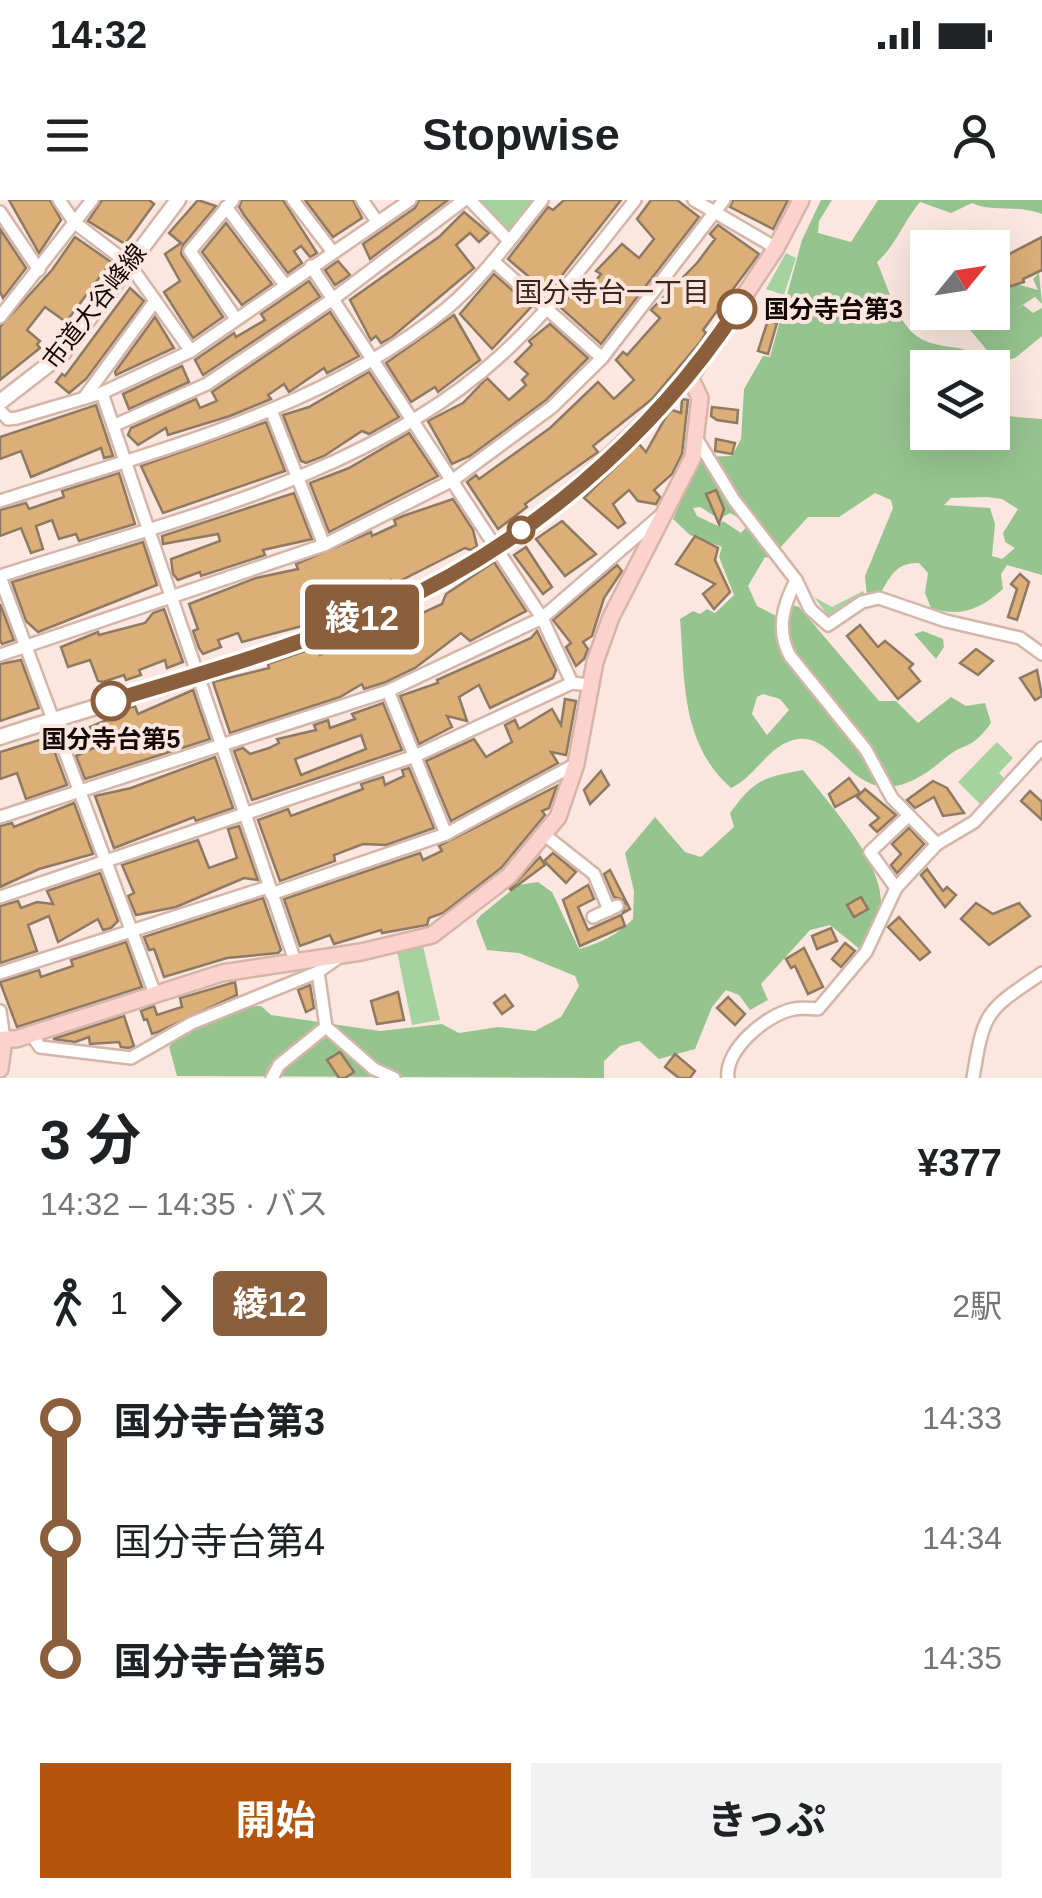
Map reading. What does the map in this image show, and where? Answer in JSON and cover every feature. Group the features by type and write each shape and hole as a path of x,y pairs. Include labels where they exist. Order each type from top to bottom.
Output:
{"main road":[{"path":"0,1070 2,1043 154,994 222,973 411,942 449,927 509,876 546,836 576,764 590,685 612,617 670,507 698,441 700,398 690,377 776,248 800,200"}],"street":[{"path":"59,200 75,223 129,264 191,351"},
{"path":"1,314 92,200"},
{"name":"市道大谷峰線","path":"0,402 62,354 178,200"},
{"path":"293,200 332,251"},
{"path":"362,200 376,220"},
{"path":"0,412 8,419 17,418 84,398 191,351 410,200"},
{"path":"115,425 207,384 467,200 509,241"},
{"path":"0,502 271,410 372,358 446,308 493,262 542,200"},
{"path":"154,994 0,577 298,478 412,420 498,359 549,308 635,200"},
{"path":"694,200 776,248"},
{"path":"0,656 324,545 454,480 552,408 602,358 724,200"},
{"path":"236,319 190,250 230,204 285,285"},
{"path":"0,212 39,270"},
{"path":"493,262 602,358"},
{"path":"310,266 497,546 542,618 572,684"},
{"path":"84,398 155,301"},
{"path":"0,736 197,675 389,606 497,546 602,465 690,377"},
{"path":"102,392 295,961"},
{"path":"271,410 324,545"},
{"path":"698,441 734,500 796,580 810,608 828,624 862,602 879,598 946,621 1020,638 1042,654"},
{"path":"0,818 388,691 542,618 670,507"},
{"path":"796,580 783,611 782,640 866,750 886,790 907,817 937,844"},
{"path":"0,897 416,756 572,684 590,685"},
{"path":"388,691 446,834"},
{"path":"728,1078 733,1056 754,1030 793,1008 818,1009 866,952 896,888 937,844 974,822 1042,748"},
{"path":"0,973 131,928 270,891 446,834 576,764"},
{"path":"896,888 870,852 907,817"},
{"path":"546,836 594,874 613,908 593,917"},
{"path":"31,1034 40,1047 132,1058 192,1023 318,972 343,955"},
{"path":"318,972 326,1027 374,1069 394,1078"},
{"path":"974,1078 982,1024 995,1005 1042,973"},
{"path":"0,1011 2,1043"},
{"path":"272,1078 279,1065 326,1027"}],"green space":[{"path":"475,200 535,200 506,233"},
{"path":"821,200 832,200 819,221 818,233 851,242 878,200 1042,200 1042,214 972,203 951,213 920,202 877,262 909,329 928,342 965,350 910,350 910,450 1010,450 1010,416 1042,419 1042,575 1007,565 1001,574 1003,589 978,606 952,612 931,608 925,593 928,573 919,563 911,563 894,573 879,596 867,597 865,576 893,508 891,500 875,493 839,517 808,517 778,550 759,536 760,544 777,560 765,557 748,586 757,606 778,617 793,605 799,607 879,701 896,701 918,723 951,697 966,706 985,703 991,723 978,738 915,779 891,787 872,784 814,741 798,739 779,747 731,788 702,751 688,709 680,619 693,611 700,614 707,609 715,613 734,595 719,557 722,547 690,535 673,519 700,457 732,456 741,439 744,389 763,356 770,357 802,240","holes":["951,498 1002,499 1018,509 1003,533 1005,542 1015,548 1002,559 992,556 995,524 990,508 944,505","700,507 719,519 730,513 749,524 741,533 723,521 718,526 697,516 693,508","763,694 780,699 789,710 767,735 752,714 757,697"]},
{"path":"786,253 796,258 784,295 766,289"},
{"path":"1039,273 1042,304 1035,297 1013,311 1023,305 1033,313 1042,308 1042,336 1010,359 1010,350 987,350 970,330 1010,330 1010,286 1038,290 1033,279"},
{"path":"863,591 866,598 830,618 814,597 832,607"},
{"path":"923,631 943,639 944,647 936,659 914,634"},
{"path":"997,742 1013,758 999,773 1008,782 983,807 958,782"},
{"path":"803,770 865,853 880,890 880,912 861,950 830,925 810,930 761,984 768,1000 750,1010 739,995 726,990 712,1007 695,1049 659,1059 639,1041 620,1046 604,1061 604,1078 177,1076 169,1047 177,1039 211,1018 249,1007 261,1006 271,1015 380,1031 442,1024 459,1033 498,1027 535,1031 561,1017 579,986 575,976 519,953 487,950 476,921 481,915 518,885 538,882 552,892 579,949 602,941 633,919 634,891 625,853 655,817 685,852 701,857 734,827 730,813 753,787 768,778"},
{"path":"423,946 440,1020 412,1025 397,951"}],"building":[{"path":"9,200 50,200 61,220 39,253"},
{"path":"102,200 149,200 154,204 125,244 88,221"},
{"path":"198,200 216,206 183,245 181,254 223,317 193,338 164,292 180,281 165,254 181,243 169,233"},
{"path":"242,200 283,200 317,253 310,257 301,246 294,251 302,263 288,273 244,215 239,207"},
{"path":"305,200 353,200 362,218 333,237"},
{"path":"419,200 448,200 370,259 363,244 415,208"},
{"path":"564,200 621,200 548,293 508,259 548,207 553,210"},
{"path":"651,200 677,200 699,217 601,344 560,307 572,294 580,300 601,274 596,271 622,244 639,258 654,239 637,219"},
{"path":"733,200 788,200 773,229 730,207"},
{"path":"464,212 489,233 479,242 470,233 456,245 474,268 392,337 381,343 376,336 371,340 350,300 440,236"},
{"path":"226,223 272,284 242,305 202,252"},
{"path":"718,225 759,254 703,330 706,333 701,341 652,399 593,446 598,452 525,504 527,507 498,529 467,482 476,475 479,479 550,428 598,382 614,399 634,380 616,360 623,352 627,355 660,318 651,310 697,263 715,239 710,234"},
{"path":"0,229 26,268 3,298 0,292"},
{"path":"75,237 111,262 66,322 45,307 27,330 40,341 40,348 0,380 0,327 52,270"},
{"path":"1042,237 1042,270 1010,286 1010,254"},
{"path":"338,261 350,275 335,285 325,270"},
{"path":"494,274 531,307 492,349 460,314"},
{"path":"309,281 320,297 203,375 195,360 234,333 236,337 265,320 261,314"},
{"path":"130,288 144,301 86,379 69,393 56,382 62,374 65,376"},
{"path":"330,312 359,356 327,373 324,368 289,392 284,384 268,395 271,399 230,416 168,435 166,428 138,445 128,435 131,428 196,399 200,408 217,401 212,392"},
{"path":"454,315 480,360 438,392 435,387 411,402 386,363"},
{"path":"155,317 174,348 116,375 115,372"},
{"path":"768,320 777,323 768,354 758,351"},
{"path":"550,324 588,358 546,400 470,456 452,464 428,421 463,403 487,378 509,400 526,385 522,380 528,374 515,362 532,345 529,341"},
{"path":"182,366 189,382 129,409 123,394"},
{"path":"369,372 399,417 369,434 362,431 324,456 306,463 301,461 283,415 309,407"},
{"path":"682,399 688,400 682,454 672,474 654,490 660,497 656,504 638,501 629,490 613,504 625,523 618,528 584,498 639,444 646,452 667,415 672,410 681,413"},
{"path":"96,405 113,456 104,458 101,448 31,477 21,451 0,459 0,437"},
{"path":"712,407 738,410 737,423 717,420 711,416"},
{"path":"266,422 285,471 163,513 141,466"},
{"path":"409,433 438,476 329,532 310,483 349,468"},
{"path":"716,439 735,443 732,454 715,451"},
{"path":"119,473 135,524 79,541 76,534 59,539 52,520 36,526 43,549 31,553 21,528 0,536 0,510 26,503 29,509 64,497 62,491"},
{"path":"716,490 724,509 719,524 706,494"},
{"path":"294,493 312,539 263,550 265,555 201,576 200,572 178,580 173,574 171,559 220,541 218,534 163,544 162,536"},
{"path":"453,499 473,530 477,546 471,550 465,548 394,584 391,580 341,614 338,608 302,626 242,642 238,633 218,640 221,647 203,654 199,648 193,631 198,629 189,604 256,578 298,569 296,564 371,532 372,536 396,525 394,520 403,516"},
{"path":"562,521 596,554 565,576 536,539"},
{"path":"695,536 718,548 715,560 730,592 714,609 703,594 715,584 676,564"},
{"path":"143,542 157,585 38,632 26,621 12,582"},
{"path":"526,547 552,587 543,594 514,555"},
{"path":"494,562 526,611 470,641 461,633 415,668 386,682 364,689 362,684 340,697 230,733 213,682 269,668 268,664 316,647 320,655 369,629 380,632 389,650 415,636 407,620 442,604 446,594"},
{"path":"617,565 622,571 604,598 592,636 583,642 588,649 584,659 576,666 566,647 571,643 553,620"},
{"path":"1020,574 1029,582 1017,620 1008,617 1017,589 1011,584"},
{"path":"0,604 14,640 2,644 0,640"},
{"path":"164,609 183,662 167,668 165,660 139,670 141,675 126,680 124,675 103,682 98,681 90,660 68,667 61,647 98,632 99,635 145,623 153,613"},
{"path":"860,625 878,647 885,641 913,664 909,668 920,681 898,699 847,636"},
{"path":"537,631 556,670 553,678 490,708 479,685 459,697 467,721 447,716 452,727 419,744 400,696 438,683 437,680 531,638"},
{"path":"976,649 993,661 978,675 960,663"},
{"path":"21,660 39,708 0,721 0,664"},
{"path":"1037,670 1042,696 1035,700 1020,678"},
{"path":"193,690 210,739 85,779 76,756 98,746 90,727 114,717 112,713 135,706 138,714"},
{"path":"565,699 576,701 566,755 551,752 558,763 451,821 426,761 474,739 486,757 512,742 505,725 515,720 519,729 552,709 561,725"},
{"path":"383,703 402,750 252,800 234,751 243,748 250,754 279,743 277,739 316,730 314,725 328,720 330,728 355,719 352,714","holes":["361,735 366,749 301,775 295,759"]},
{"path":"49,737 67,785 26,799 17,773 0,779 0,752"},
{"path":"215,757 233,808 196,821 194,817 114,848 95,796 131,788"},
{"path":"409,768 434,828 386,845 363,844 334,855 335,861 280,881 258,820 288,809 291,816 363,789 361,784 383,777 385,785 404,776 402,770"},
{"path":"601,771 609,785 590,804 584,790"},
{"path":"849,778 860,793 835,807 829,794"},
{"path":"933,781 947,788 964,813 943,816 934,797 915,808 907,800"},
{"path":"557,786 549,808 542,811 545,815 501,868 443,913 429,918 427,925 382,933 381,930 334,944 330,935 300,946 284,899 420,853 423,860 442,851 439,846"},
{"path":"865,789 896,815 877,832 870,825 879,818 857,797"},
{"path":"1030,791 1042,802 1042,820 1021,801"},
{"path":"74,803 93,854 39,869 0,887 0,826 12,823 14,827"},
{"path":"239,826 258,880 244,878 176,907 136,915 128,896 134,893 122,865 198,840 209,868 237,858 228,829"},
{"path":"909,828 924,844 897,873 891,865 901,854 892,844"},
{"path":"553,853 576,872 566,883 544,861"},
{"path":"540,857 545,865 511,890 510,889"},
{"path":"927,869 943,891 947,887 956,895 945,907 921,875"},
{"path":"610,870 630,909 623,913 625,901 614,897 604,874"},
{"path":"100,873 118,921 111,928 103,930 98,919 58,942 49,916 28,925 37,951 0,963 0,906 18,901 21,908 37,902 53,904 47,891"},
{"path":"588,885 594,899 578,907 588,930 621,915 625,926 580,946 563,900"},
{"path":"861,897 868,909 854,917 847,905"},
{"path":"263,898 281,950 278,953 227,958 164,977 154,949 149,950 144,937"},
{"path":"976,903 993,914 1019,903 1030,916 989,945 961,919"},
{"path":"899,917 930,952 920,960 888,927"},
{"path":"831,928 837,941 817,949 812,936"},
{"path":"126,942 142,987 17,1027 0,982 39,970 41,977 73,966 71,960"},
{"path":"845,943 855,951 841,967 832,959"},
{"path":"804,948 823,987 808,994 795,966 791,968 786,959"},
{"path":"235,982 237,995 158,1032 152,1034 147,1019 144,1020 141,1011 154,1006 157,1015 182,1007 180,998"},
{"path":"310,985 314,1008 306,1012 298,990"},
{"path":"398,992 404,1020 377,1024 371,1001"},
{"path":"505,995 513,1006 502,1014 494,1003"},
{"path":"728,997 745,1014 735,1025 717,1008"},
{"path":"124,1016 134,1046 129,1048 121,1047 119,1042 90,1044 89,1037 75,1042 53,1039"},
{"path":"340,1052 354,1072 345,1078 339,1078 327,1060"},
{"path":"675,1054 695,1071 690,1078 679,1078 665,1067"}],"bus line":[{"name":"綾12","path":"111,701 355,620 420,592 474,561 521,530 615,454 699,366 737,309"}],"place":[{"name":"国分寺台第3","path":"737,309"},
{"name":"国分寺台第5","path":"111,701"}],"district":[{"name":"国分寺台一丁目","path":"612,292"}]}
